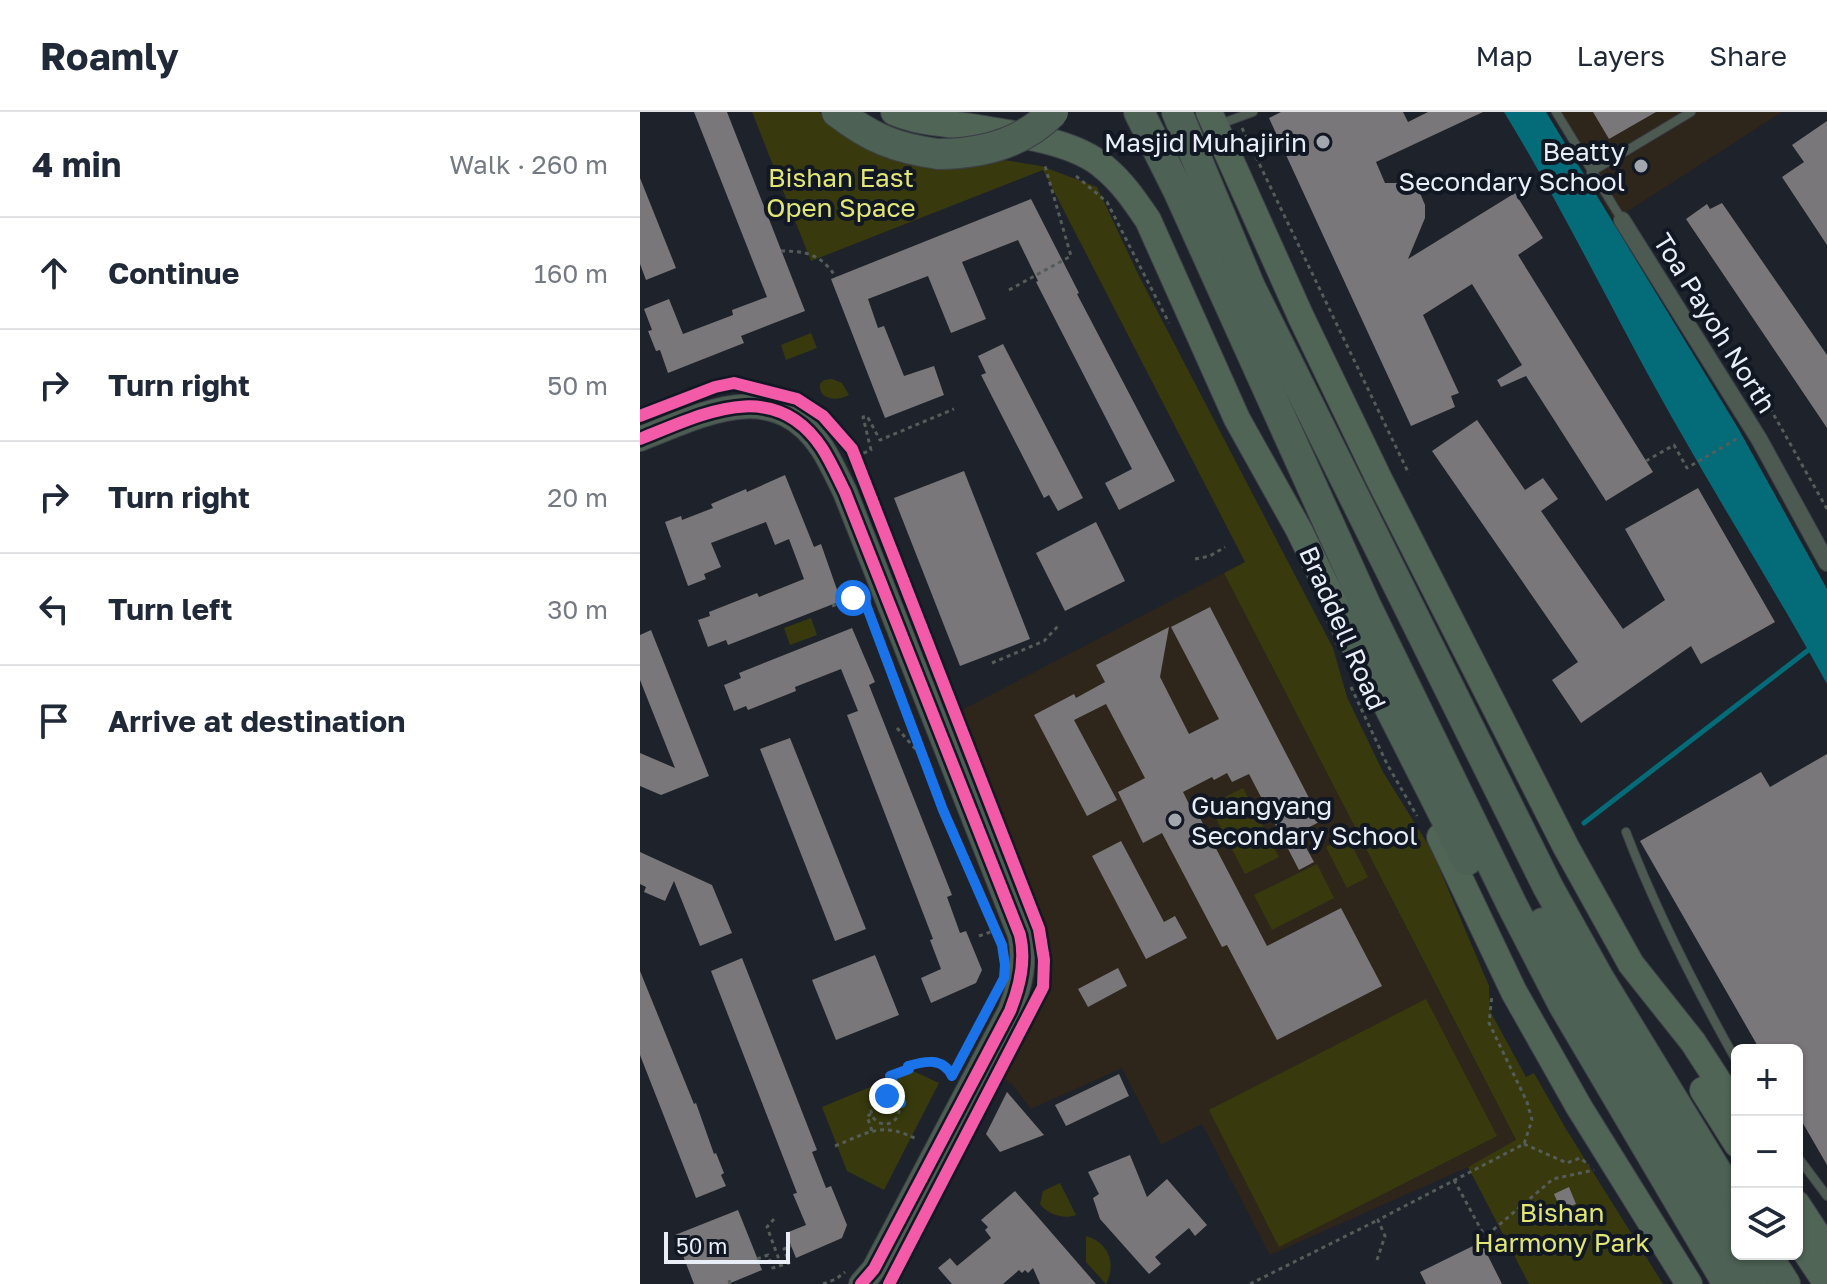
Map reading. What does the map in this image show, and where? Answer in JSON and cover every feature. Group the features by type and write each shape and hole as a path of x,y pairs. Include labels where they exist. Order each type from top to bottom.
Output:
{"highway":[{"path":"837,112 863,132 901,149 938,154 991,149 1017,138 1053,112"},
{"name":"Braddell Road","path":"1139,112 1178,190 1372,620 1556,1008 1728,1284"},
{"name":"Braddell Road","path":"1149,112 1178,190"},
{"path":"1177,112 1257,301 1548,887 1598,977 1731,1195"},
{"path":"1351,570 1377,596 1538,912 1731,1241"},
{"path":"1342,619 1516,956 1556,1008 1662,1198 1720,1284"},
{"path":"1742,1260 1757,1284"},
{"path":"1770,1260 1785,1284"}],"main road":[{"name":"Braddell Road","path":"894,112 914,121 971,127 1079,152 1103,166 1129,192 1148,220 1237,419 1291,515 1342,619 1362,672 1514,992 1579,1107 1689,1284"},
{"path":"1221,119 1301,317 1379,479 1566,847 1680,1053 1731,1134"},
{"path":"1631,964 1693,1042 1731,1101"},
{"path":"1803,1213 1827,1250"},
{"path":"1803,1248 1827,1284"}],"street":[{"name":"Toa Payoh North","path":"1622,220 1748,421 1827,563"},
{"path":"640,439 711,411 746,405 771,408 809,431 823,450 851,507 1020,935 1022,963 1018,991 1010,1011 874,1269 853,1278"}],"lane":[{"path":"1221,119 1253,112"},
{"name":"Toa Payoh North","path":"1556,112 1622,220"},
{"path":"1591,172 1691,112"},
{"path":"1626,832 1661,920 1731,1051"},
{"path":"1803,1164 1827,1196"}],"path":[{"path":"1221,119 1409,474"},
{"path":"1009,290 1071,256 1045,166 1055,144"},
{"path":"781,251 795,251 825,260 836,277"},
{"path":"1766,401 1827,509"},
{"path":"861,470 854,453 871,450 863,417 867,416 880,440 954,409"},
{"path":"1646,461 1674,445 1687,468 1744,434"},
{"path":"1195,559 1210,556 1225,547"},
{"path":"832,606 862,594"},
{"path":"873,623 943,810 978,890"},
{"path":"992,663 1044,641 1059,625"},
{"path":"1352,690 1387,764 1417,817"},
{"path":"897,728 917,751 921,751"},
{"path":"979,936 996,930 999,938"},
{"path":"1250,1284 1524,1144 1532,1120 1527,1102 1489,1023 1493,985"},
{"path":"890,1123 899,1113 898,1104 901,1103 890,1076 926,1061 941,1063 952,1076"},
{"path":"872,1131 867,1116 878,1098 887,1096 898,1104"},
{"path":"871,1114 877,1122 890,1123"},
{"path":"890,1123 893,1129"},
{"path":"835,1146 872,1131 893,1129 920,1141"},
{"path":"1478,1243 1476,1239 1553,1179 1595,1169 1580,1158 1567,1163 1524,1144"},
{"path":"1454,1180 1484,1235"},
{"path":"774,1219 767,1227 781,1265"},
{"path":"1377,1260 1385,1236 1378,1220"},
{"path":"757,1259 768,1255 773,1268 789,1263 784,1249 791,1246"},
{"path":"823,1284 853,1278"}],"shaded area":[{"name":"Beatty Secondary School","path":"1552,112 1782,112 1614,220"},
{"name":"Guangyang Secondary School","path":"1224,573 1516,1141 1468,1167 1270,1255 1202,1124 1161,1145 1122,1068 1031,1109 1012,1084 1004,1079 1045,994 1048,964 1039,927 958,712"}],"green space":[{"name":"Bishan East Open Space","path":"752,112 819,112 844,134 1041,166 1097,187 1139,276 1333,648 1347,697 1383,772 1432,851 1489,986 1490,1011 1526,1077 1534,1073 1663,1284 1529,1284 1468,1167 1516,1140 1224,573 1245,562 1043,170 811,261"},
{"path":"811,333 817,348 786,360 781,345"},
{"path":"832,379 842,383 849,395 834,399 825,397 820,384"},
{"path":"811,618 817,635 790,645 784,628"},
{"path":"1243,788 1279,857 1245,874 1209,805"},
{"path":"1347,836 1368,877 1347,888 1326,847"},
{"path":"1317,864 1334,898 1272,930 1254,895"},
{"path":"1426,999 1497,1136 1279,1247 1209,1110"},
{"path":"911,1070 939,1083 884,1190 847,1171 822,1107"},
{"path":"1060,1183 1076,1215 1056,1215 1040,1204 1043,1191"},
{"path":"1086,1236 1100,1243 1108,1255 1111,1269 1106,1284 1086,1262"}],"water":[{"path":"1504,112 1546,112 1738,428 1827,589 1827,684 1703,472"}],"building":[{"path":"694,112 727,112 805,311 741,336 744,343 668,373 660,350 656,351 648,331 652,330 644,309 669,299 683,334 733,315 732,310 767,297"},
{"path":"1281,112 1403,112 1408,122 1428,112 1483,112 1376,162 1385,183 1402,183 1412,188 1420,193 1425,205 1425,218 1408,259 1515,193 1543,238 1518,255 1653,472 1606,501 1526,376 1501,387 1497,380 1522,365 1472,284 1423,315 1459,393 1451,396 1455,407 1411,426 1269,118"},
{"path":"1593,112 1656,112 1609,139"},
{"path":"1827,121 1827,245 1782,177 1804,162 1792,145"},
{"path":"640,178 676,268 646,280 640,264"},
{"path":"1031,199 1175,481 1119,510 1105,483 1132,469 1036,282 1018,240 962,262 986,319 951,333 928,276 868,299 878,328 884,326 904,376 934,366 944,395 885,418 831,279"},
{"path":"1722,203 1827,355 1827,428 1686,219 1707,204 1710,209"},
{"path":"1003,344 1083,498 1058,511 1049,495 1044,498 981,375 986,373 978,356"},
{"path":"1477,420 1525,490 1543,478 1558,499 1541,511 1623,629 1665,600 1625,529 1698,488 1775,622 1701,664 1691,646 1581,723 1552,680 1578,662 1432,451"},
{"path":"964,471 1030,639 960,666 894,498"},
{"path":"785,475 814,547 821,544 841,601 728,645 726,640 708,647 698,620 710,616 709,612 804,579 789,539 775,545 766,522 711,543 721,567 704,574 706,579 688,586 665,522 681,516 682,520 713,508 711,504"},
{"path":"1096,522 1125,581 1065,611 1036,553"},
{"path":"1210,607 1321,821 1298,833 1314,862 1299,870 1249,774 1232,782 1227,773 1214,780 1212,777 1183,792 1196,818 1199,816 1267,946 1341,908 1382,986 1277,1040 1227,945 1222,947 1162,833 1143,843 1118,792 1145,778 1106,704 1074,720 1117,800 1087,816 1034,715 1105,682 1096,665 1169,627 1160,677 1189,734 1219,719 1171,627"},
{"path":"852,628 875,682 869,685 952,895 947,897 960,933 966,931 982,970 976,983 931,1003 921,978 941,969 930,940 933,939 847,715 858,711 841,669 748,710 746,706 734,711 724,685 741,678 739,673"},
{"path":"651,630 709,776 661,795 640,786 640,753 675,768 640,680 640,635"},
{"path":"790,738 866,929 835,941 760,749"},
{"path":"1827,754 1827,1165 1803,1123 1803,1044 1757,1044 1640,841 1761,772 1770,787"},
{"path":"1121,841 1164,922 1175,916 1187,938 1146,959 1092,856"},
{"path":"640,852 712,885 732,933 700,946 674,881 665,901 644,892 646,887 640,884"},
{"path":"875,955 899,1015 836,1040 812,980"},
{"path":"742,958 817,1150 812,1152 826,1188 831,1186 847,1225 842,1238 796,1258 786,1233 806,1225 793,1194 797,1193 711,971"},
{"path":"1118,968 1127,986 1088,1007 1078,989"},
{"path":"640,971 724,1173 721,1175 726,1186 696,1198 640,1055"},
{"path":"1119,1074 1129,1096 1066,1126 1055,1105"},
{"path":"1007,1092 1044,1135 1000,1152 986,1134"},
{"path":"1130,1155 1147,1197 1167,1179 1207,1225 1195,1236 1189,1228 1155,1257 1161,1264 1149,1274 1100,1219 1093,1198 1099,1194 1088,1172"},
{"path":"1569,1187 1576,1204 1561,1210 1554,1194"},
{"path":"1015,1191 1096,1284 1040,1284 1033,1268 1028,1273 1019,1270 1003,1284 952,1284 938,1268 950,1258 957,1266 991,1238 985,1230 988,1227 981,1220"},
{"path":"738,1210 762,1270 728,1284 694,1284 675,1235"},
{"path":"1481,1242 1502,1284 1426,1284 1420,1272"}],"waterway":[{"path":"1584,823 1811,648"}],"cycle path":[{"path":"640,416 715,387 734,383 797,399 823,416 852,449 1039,929 1044,960 1043,987 889,1284"},
{"path":"640,439 713,412 737,407 760,407 782,413 803,426 822,448 845,492 1020,935 1021,973 1010,1011 874,1269 861,1284"}],"place":[{"name":"Masjid Muhajirin","path":"1323,142"},
{"name":"Beatty Secondary School","path":"1641,166"},
{"name":"Guangyang Secondary School","path":"1175,820"}],"route":[{"path":"853,598 862,594 943,810 1002,945 1005,965 1004,978 952,1076 941,1063 926,1061 908,1066 909,1069 890,1076 901,1103 887,1096"}],"park label":[{"name":"Bishan Harmony Park","path":"1562,1227"}]}
